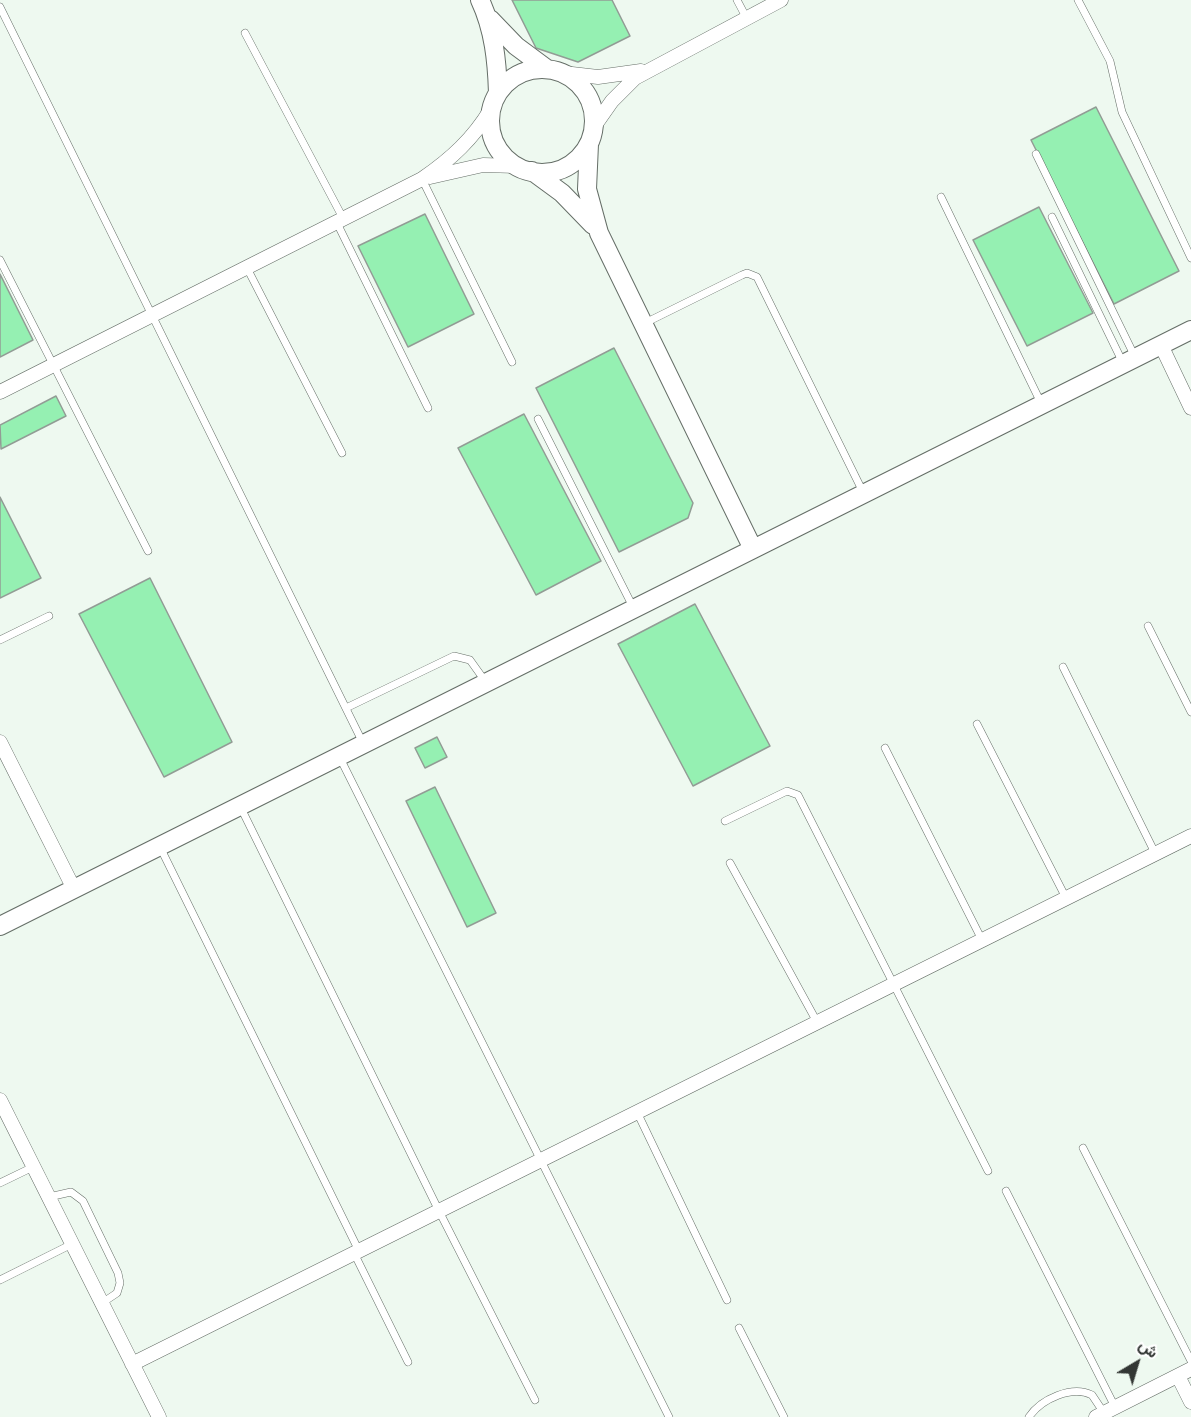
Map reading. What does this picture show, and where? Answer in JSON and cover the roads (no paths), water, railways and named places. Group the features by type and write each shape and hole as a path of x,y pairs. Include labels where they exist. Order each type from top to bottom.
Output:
{"street":[{"path":"480,0 489,18 496,55 492,135 506,158 562,193 600,233"},
{"path":"422,180 483,165 552,171 571,164 623,88 649,69 781,0"},
{"path":"489,18 516,46 584,90 594,115 586,189 600,233 753,549"},
{"path":"0,392 422,180 459,152 495,101 519,74 555,71 598,77 649,69"},
{"path":"0,926 1191,330"},
{"path":"1161,345 1191,408"},
{"path":"0,742 74,889"},
{"path":"132,1364 1191,836"},
{"path":"0,1100 159,1417"},
{"path":"1105,1412 1191,1369"},
{"path":"1178,1376 1191,1402"}],"lane":[{"path":"737,0 746,17"},
{"path":"1078,0 1112,68 1122,112 1191,258"},
{"path":"0,8 154,315 363,743"},
{"path":"245,33 340,221 428,408"},
{"path":"1036,154 1130,361"},
{"path":"422,180 512,362"},
{"path":"941,197 1042,405"},
{"path":"1052,217 1130,361"},
{"path":"0,260 148,551"},
{"path":"247,268 342,453"},
{"path":"644,324 742,274 753,274 757,277 864,494"},
{"path":"538,419 634,609"},
{"path":"0,640 49,616"},
{"path":"1148,626 1191,712"},
{"path":"346,708 454,656 470,660 486,682"},
{"path":"1063,667 1155,854"},
{"path":"977,724 1066,898"},
{"path":"885,748 982,940"},
{"path":"339,756 669,1417"},
{"path":"725,820 787,791 798,795 988,1171"},
{"path":"240,805 439,1211 535,1400"},
{"path":"159,846 357,1252 408,1362"},
{"path":"730,863 817,1023"},
{"path":"637,1112 727,1300"},
{"path":"1083,1149 1191,1361"},
{"path":"0,1183 33,1167"},
{"path":"1006,1191 1105,1412"},
{"path":"49,1197 71,1192 83,1201 120,1278 117,1293 102,1303"},
{"path":"0,1280 72,1244"},
{"path":"739,1328 784,1417"},
{"path":"1029,1417 1038,1407 1072,1390 1092,1395 1105,1412"}]}
